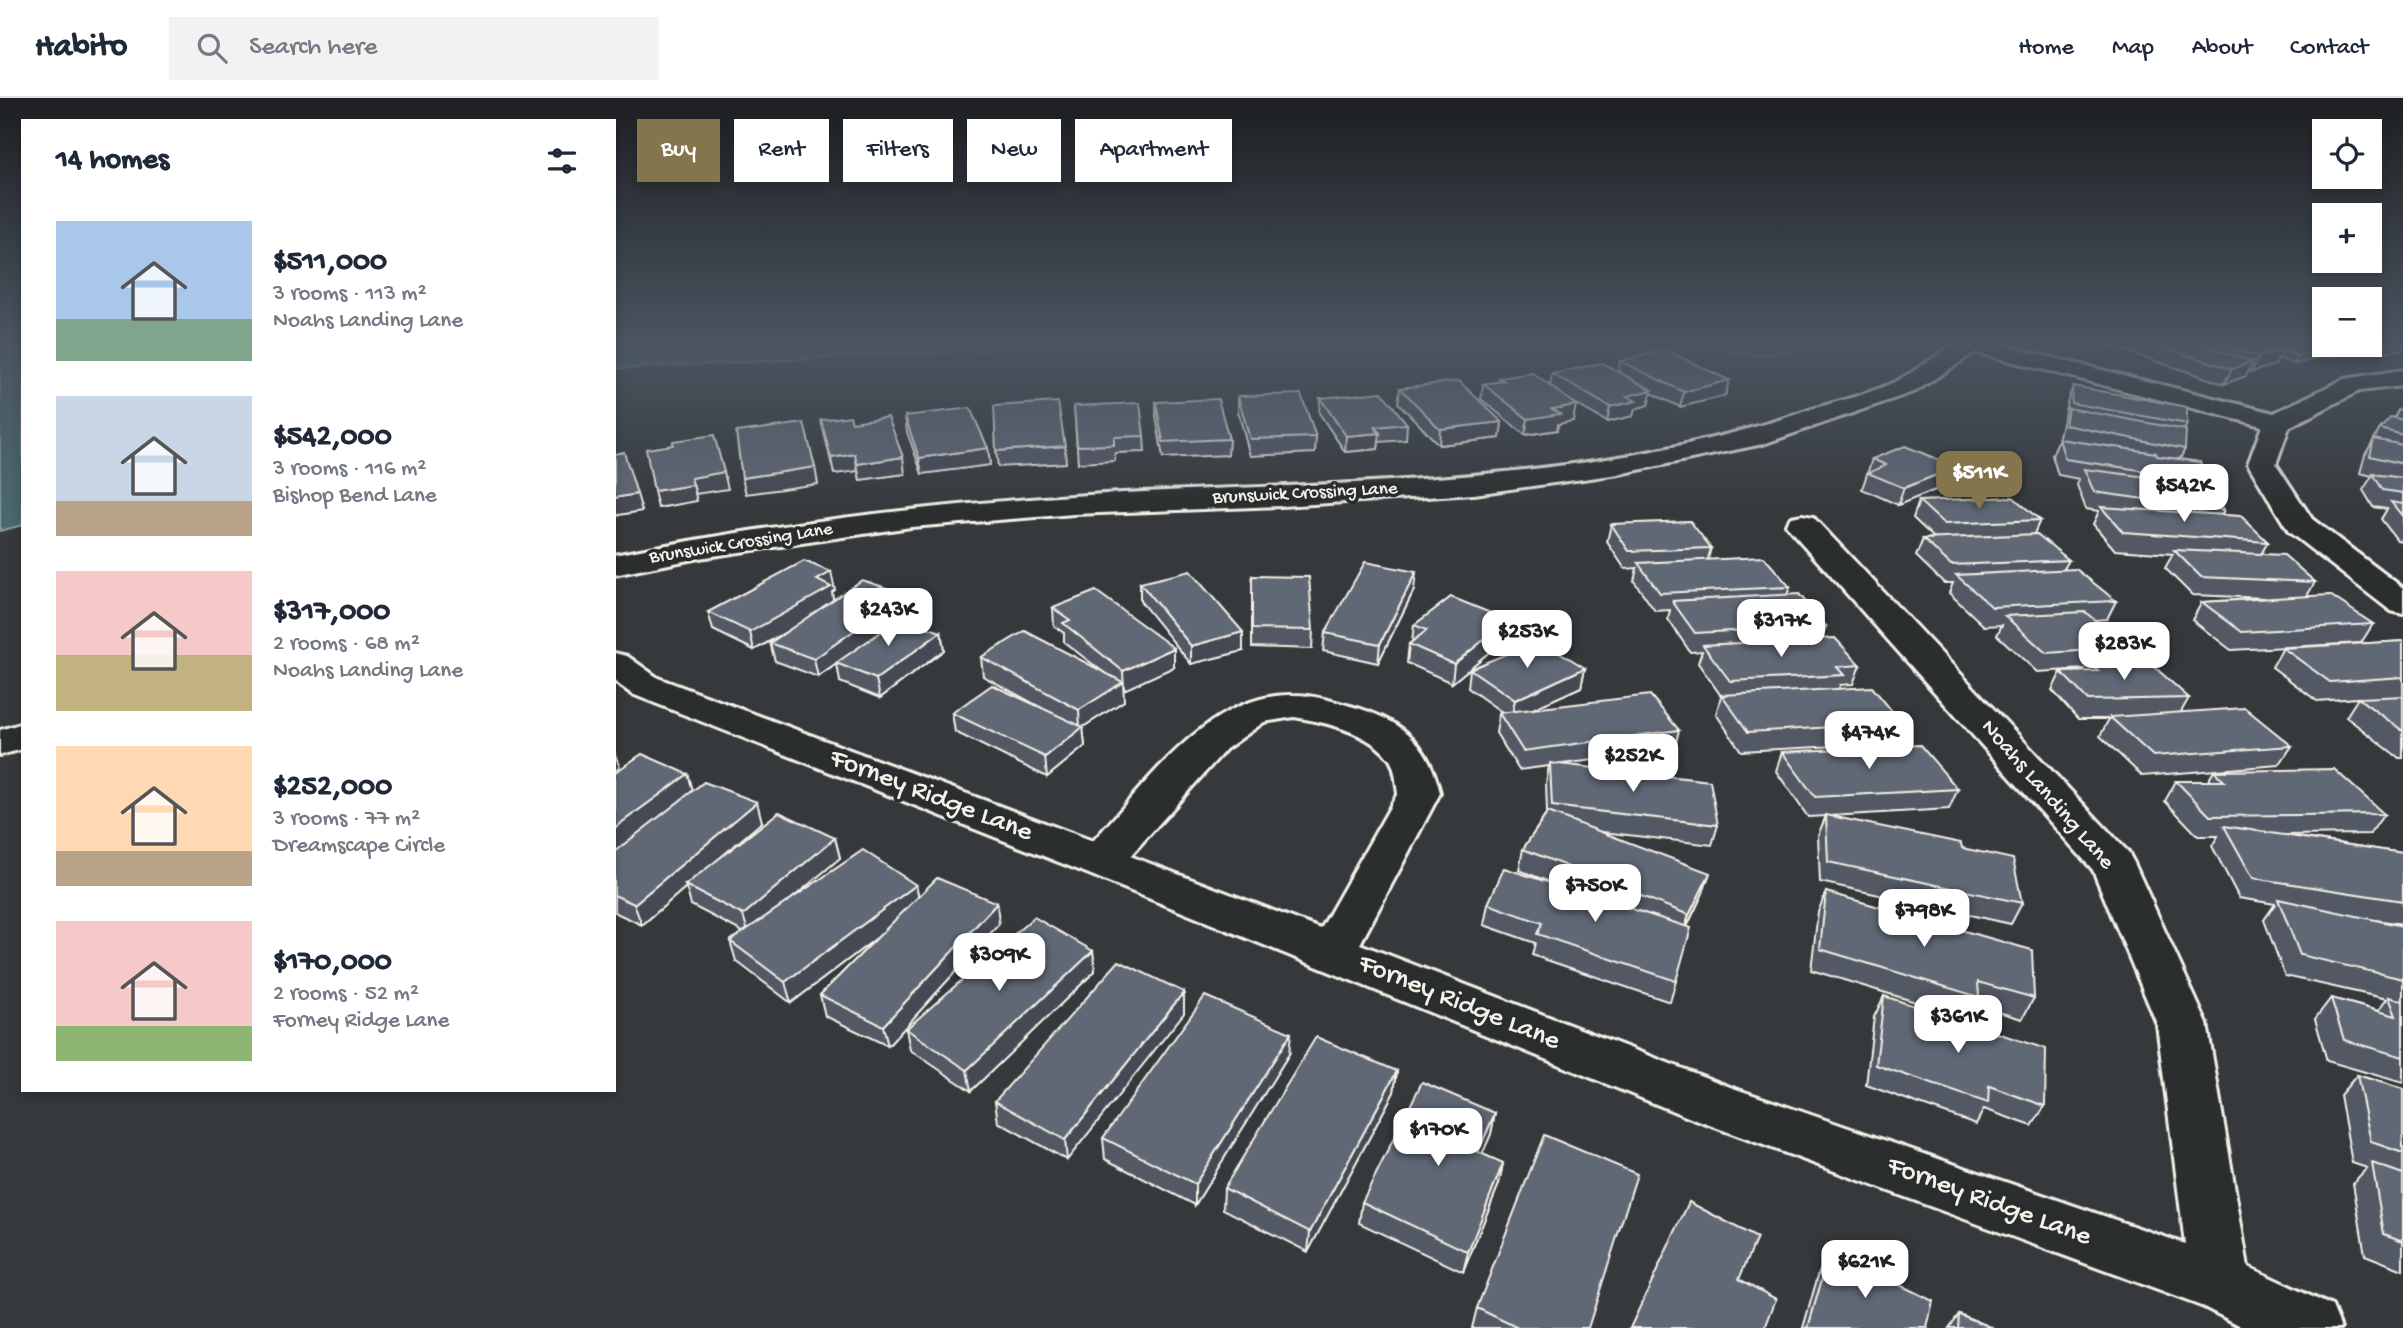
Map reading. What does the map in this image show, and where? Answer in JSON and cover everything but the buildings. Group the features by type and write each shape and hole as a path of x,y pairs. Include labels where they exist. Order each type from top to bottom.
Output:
{"street":[{"name":"Brunswick Crossing Lane","path":"616,565 699,548 911,518 1074,505 1281,497 1474,485 1619,465 1753,438 1867,399"},
{"path":"2190,399 2277,422 2322,399"},
{"path":"2277,422 2262,464 2300,525 2403,604"},
{"name":"Noahs Landing Lane","path":"1802,524 2112,863 2182,1024 2221,1285"},
{"name":"Forney Ridge Lane","path":"616,665 645,686 1100,861 1712,1103 2221,1285 2310,1328"},
{"path":"1100,861 1205,744 1226,726 1252,712 1287,704 1325,709 1371,726 1395,744 1413,764 1419,793 1331,953"},
{"path":"0,743 21,736"}],"water":[{"path":"0,399 21,399 21,526 0,531"}]}
